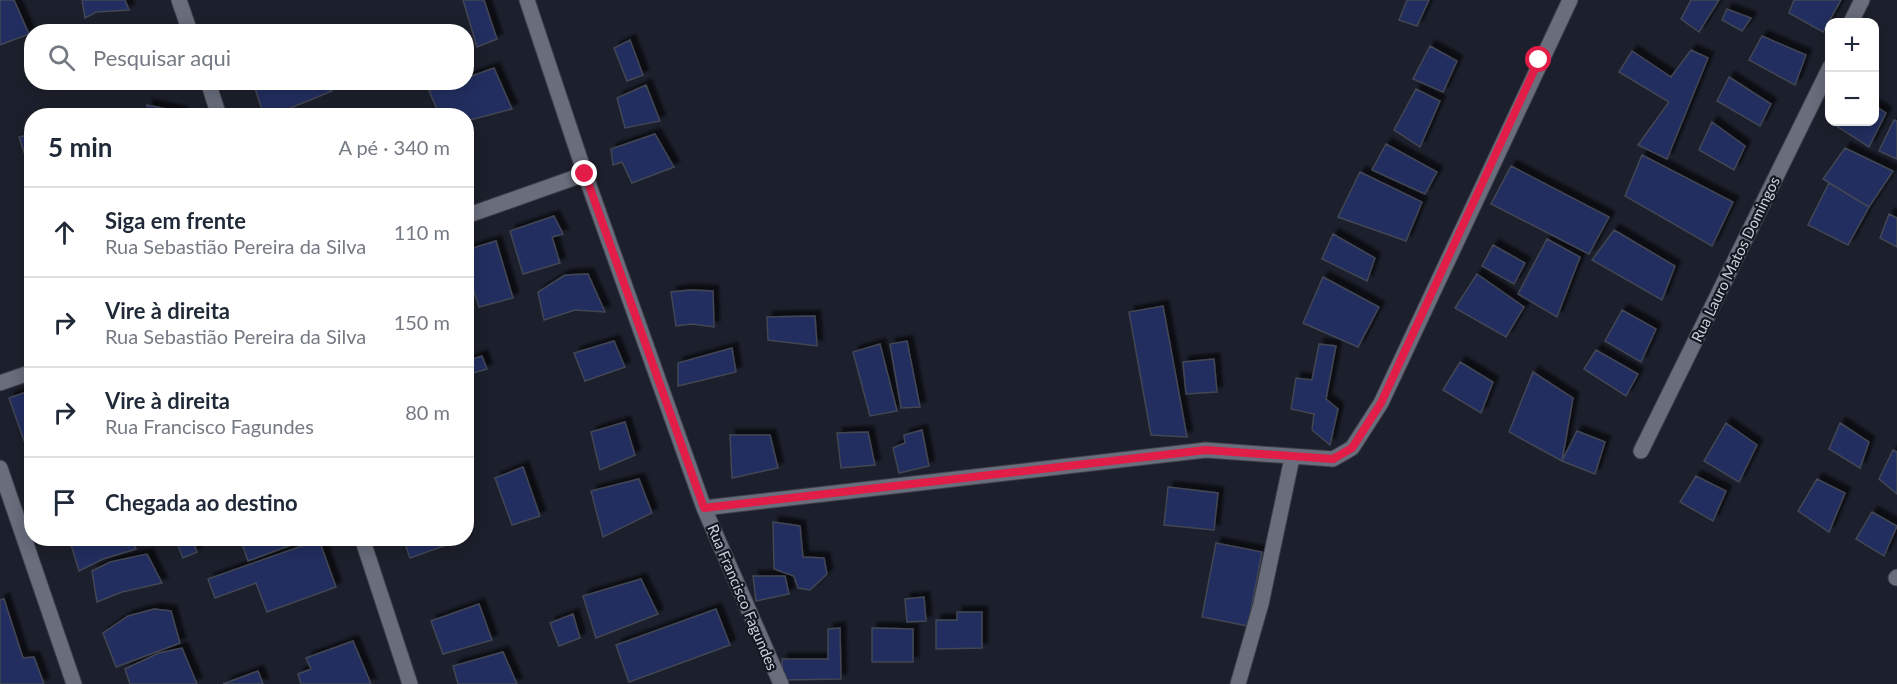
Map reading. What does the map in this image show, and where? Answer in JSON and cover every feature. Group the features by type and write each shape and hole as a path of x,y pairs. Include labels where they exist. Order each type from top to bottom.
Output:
{"street":[{"path":"179,0 187,24"},
{"name":"Rua Francisco Fagundes","path":"527,0 585,174 704,508 781,684"},
{"path":"704,508 1206,450 1292,458 1333,459 1352,448 1381,403 1539,60 1570,0"},
{"path":"1853,18 1862,0"},
{"name":"Rua Lauro Matos Domingos","path":"1641,451 1828,72"},
{"path":"211,90 216,108"},
{"path":"474,213 585,174"},
{"path":"0,383 24,375"},
{"path":"1238,684 1261,604 1292,458"},
{"path":"0,468 24,538"},
{"path":"27,546 74,684"},
{"path":"365,546 410,684"}],"building":[{"path":"0,0 14,0 25,24 24,36 0,45"},
{"path":"82,0 125,0 129,10 96,12 85,18"},
{"path":"463,0 484,0 497,39 477,47 474,24 470,24"},
{"path":"1407,0 1429,0 1417,26 1399,20"},
{"path":"1691,0 1719,0 1699,32 1681,19"},
{"path":"1794,0 1841,0 1831,18 1825,18 1823,32 1789,13"},
{"path":"1727,9 1751,18 1742,31 1722,20"},
{"path":"1762,36 1806,55 1795,85 1749,60"},
{"path":"630,40 643,75 627,81 614,48"},
{"path":"1430,46 1457,61 1443,92 1413,79"},
{"path":"1691,50 1708,58 1667,159 1638,145 1669,102 1619,72 1632,51 1671,77"},
{"path":"494,68 512,109 474,119 474,108 436,108 429,91 474,90 474,75"},
{"path":"1729,77 1771,104 1760,126 1717,101"},
{"path":"646,85 660,121 625,128 617,98"},
{"path":"1416,89 1440,101 1420,147 1394,130"},
{"path":"256,90 332,91 291,108 261,108"},
{"path":"1879,108 1886,113 1869,147 1837,126 1879,126"},
{"path":"1894,120 1897,121 1897,159 1879,151"},
{"path":"1712,122 1745,146 1734,170 1699,150"},
{"path":"655,134 674,167 632,183 622,162 613,165 611,149"},
{"path":"24,136 24,152 19,137"},
{"path":"1386,144 1437,172 1425,194 1372,170"},
{"path":"1845,148 1893,171 1869,207 1823,179"},
{"path":"1642,155 1733,202 1712,246 1625,196"},
{"path":"1511,166 1609,217 1589,254 1491,204"},
{"path":"1360,172 1422,202 1406,241 1338,217"},
{"path":"1829,183 1869,207 1848,245 1808,225"},
{"path":"1889,214 1897,218 1897,247 1880,238"},
{"path":"554,216 563,234 552,237 560,263 523,274 510,231"},
{"path":"1614,230 1675,266 1662,300 1592,260"},
{"path":"1333,234 1375,258 1367,281 1322,259"},
{"path":"1547,239 1580,257 1557,317 1518,294"},
{"path":"496,241 513,298 479,307 474,291 474,248"},
{"path":"1493,245 1525,263 1514,284 1482,266"},
{"path":"588,274 605,312 575,310 544,320 538,292 565,275"},
{"path":"1477,274 1524,307 1506,337 1455,308"},
{"path":"1323,277 1379,307 1358,347 1303,323"},
{"path":"713,291 714,327 692,324 676,326 671,292"},
{"path":"1163,306 1187,437 1151,435 1129,312"},
{"path":"1622,310 1656,329 1641,362 1605,341"},
{"path":"815,316 817,346 768,340 767,317"},
{"path":"614,341 625,367 585,381 574,353"},
{"path":"907,341 920,407 901,408 890,344"},
{"path":"880,344 897,411 870,416 853,352"},
{"path":"1319,344 1336,346 1326,399 1338,409 1330,445 1312,430 1314,414 1291,409 1296,378 1312,380"},
{"path":"732,348 736,372 678,386 678,363"},
{"path":"1596,350 1638,374 1626,396 1584,369"},
{"path":"482,356 487,369 474,373 474,358"},
{"path":"1214,359 1217,392 1186,394 1183,362"},
{"path":"1460,362 1493,382 1481,413 1443,390"},
{"path":"1533,372 1573,398 1562,461 1509,432"},
{"path":"24,393 24,440 9,398"},
{"path":"625,422 635,455 600,470 591,432"},
{"path":"1726,423 1757,445 1739,482 1704,461"},
{"path":"1840,423 1869,442 1860,468 1829,449"},
{"path":"922,430 929,466 899,473 893,448 905,443 904,435"},
{"path":"1577,431 1605,442 1595,474 1562,461"},
{"path":"868,432 875,465 841,468 837,433"},
{"path":"730,435 770,435 778,468 732,478"},
{"path":"1893,450 1897,452 1897,494 1879,479"},
{"path":"523,467 540,516 512,525 495,478"},
{"path":"1696,476 1726,491 1713,521 1680,502"},
{"path":"639,479 652,513 603,537 591,491"},
{"path":"1817,479 1845,493 1829,532 1798,511"},
{"path":"1168,487 1218,493 1214,530 1164,525"},
{"path":"1872,512 1897,526 1884,556 1856,539"},
{"path":"773,522 800,526 803,557 824,558 827,574 810,590 798,588 794,576 774,569"},
{"path":"1216,543 1262,552 1248,626 1202,617"},
{"path":"71,546 135,546 136,549 103,559 79,571"},
{"path":"178,546 195,546 197,552 183,558"},
{"path":"243,546 288,546 248,561"},
{"path":"302,546 321,546 336,587 267,612 256,583 215,598 208,579"},
{"path":"406,546 444,546 410,558"},
{"path":"147,554 162,583 122,592 97,602 92,571 110,562"},
{"path":"753,576 785,576 789,594 756,601"},
{"path":"641,579 658,614 596,638 583,596"},
{"path":"924,597 926,621 907,622 905,599"},
{"path":"4,599 23,658 34,657 44,684 0,684 0,600"},
{"path":"479,604 492,640 443,654 431,621"},
{"path":"154,609 171,611 180,643 116,667 103,633 128,616"},
{"path":"716,609 730,645 629,682 616,645"},
{"path":"957,612 982,612 982,648 936,649 936,620 957,620"},
{"path":"573,614 580,638 559,646 550,623"},
{"path":"840,628 841,679 783,680 782,659 828,659 828,629"},
{"path":"872,628 913,629 913,662 872,662"},
{"path":"353,641 371,684 301,684 298,674 311,669 306,658"},
{"path":"182,648 197,684 130,684 125,669 159,653"},
{"path":"503,652 517,684 458,684 453,666"},
{"path":"258,671 263,684 223,684"}],"route":[{"path":"585,174 704,508 1206,450 1292,458 1333,459 1352,448 1381,403 1539,60"}]}
